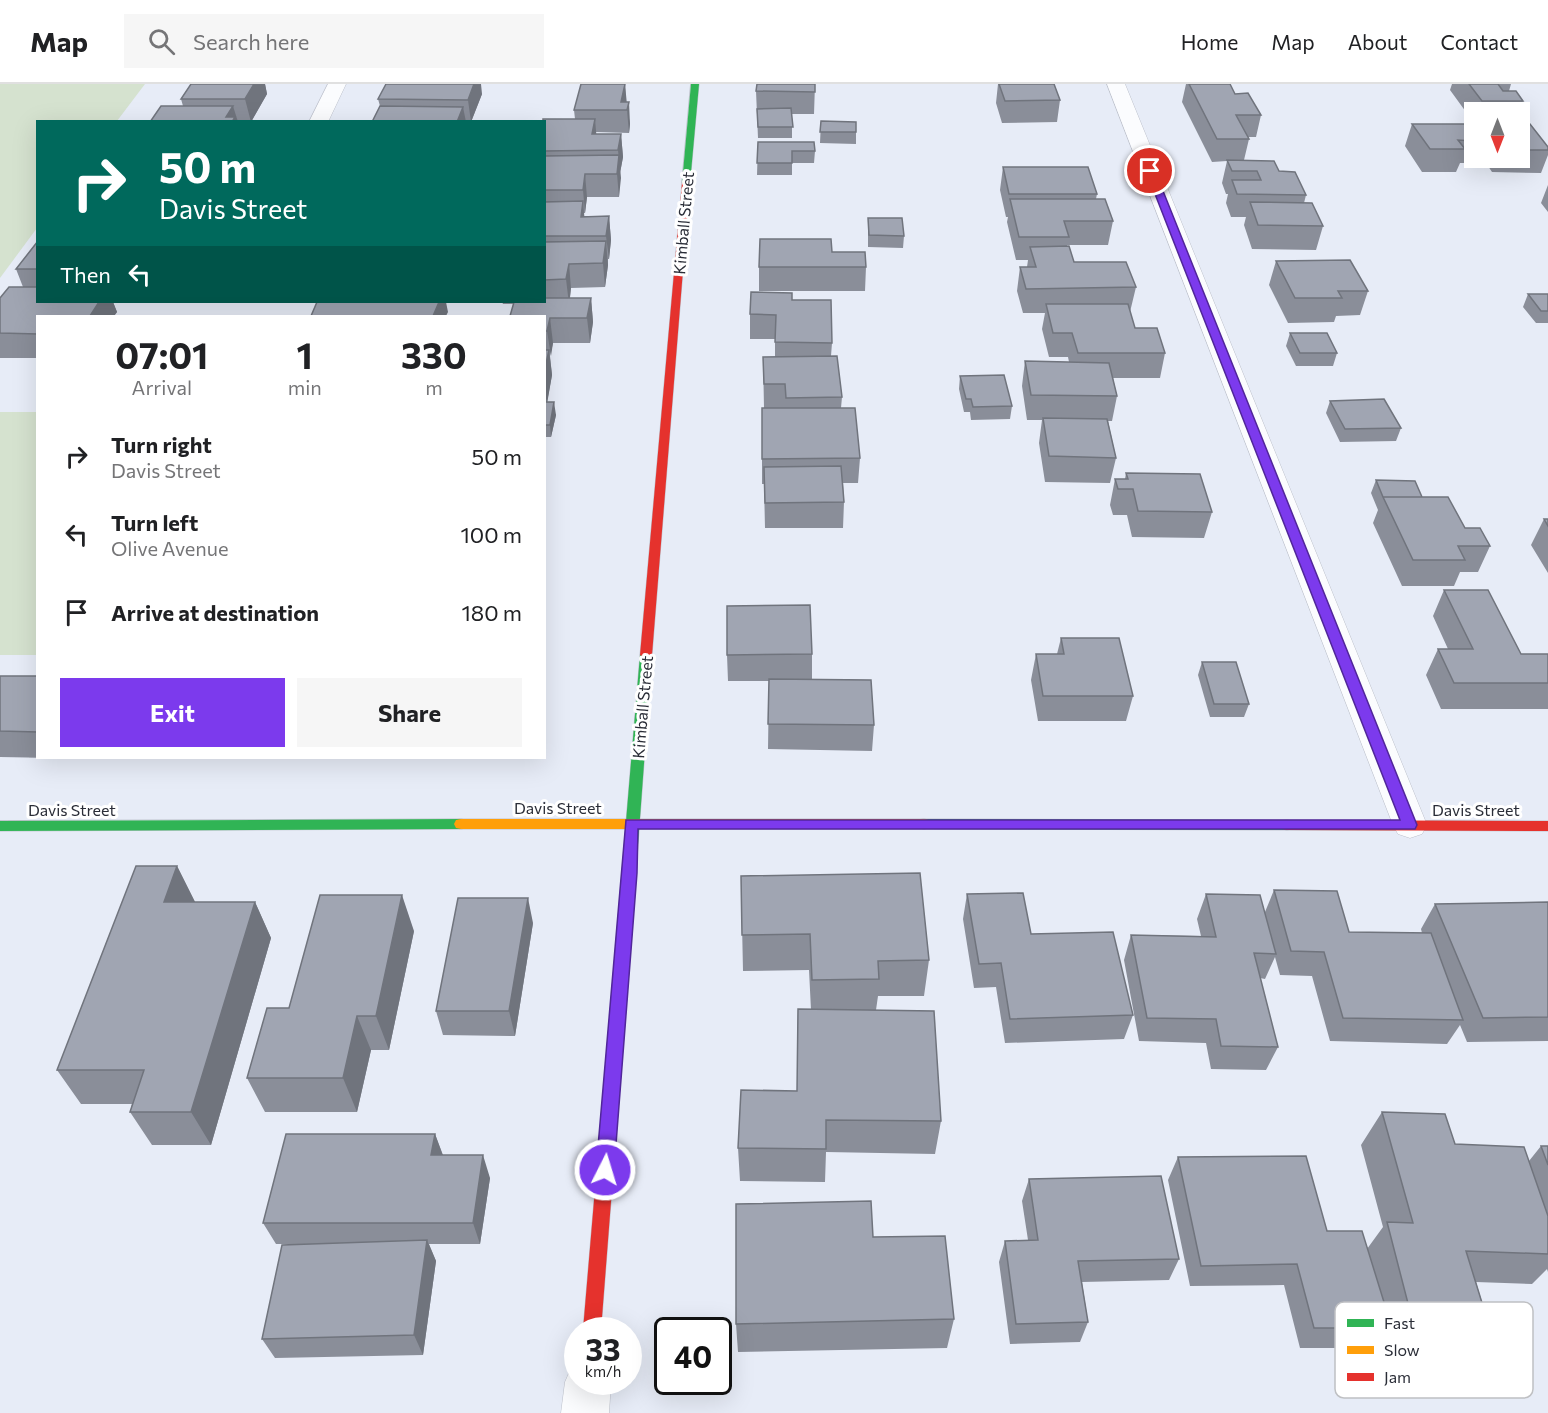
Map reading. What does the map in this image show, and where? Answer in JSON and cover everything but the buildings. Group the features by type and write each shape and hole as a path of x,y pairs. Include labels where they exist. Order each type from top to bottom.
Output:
{"street":[{"path":"319,120 337,84"},
{"name":"Kimball Street","path":"593,1317 630,873 631,824 695,84"},
{"path":"1116,84 1410,825"},
{"name":"Davis Street","path":"0,826 631,824 1548,826"},
{"path":"585,1413 587,1395"}],"green space":[{"path":"0,84 145,84 118,120 36,120 36,229 0,278"},
{"path":"0,412 36,412 36,655 0,655"}],"traffic: fast":[{"path":"686,183 695,84"},
{"path":"615,1048 646,655"},
{"path":"0,826 461,824"},
{"path":"924,824 1287,825"}],"traffic: slow":[{"path":"461,824 924,824"}],"traffic: jam":[{"path":"646,655 686,183"},
{"path":"1287,825 1548,826"},
{"path":"593,1317 615,1048"}],"route":[{"path":"605,1170 630,873 631,824 1410,825 1150,171"}]}
